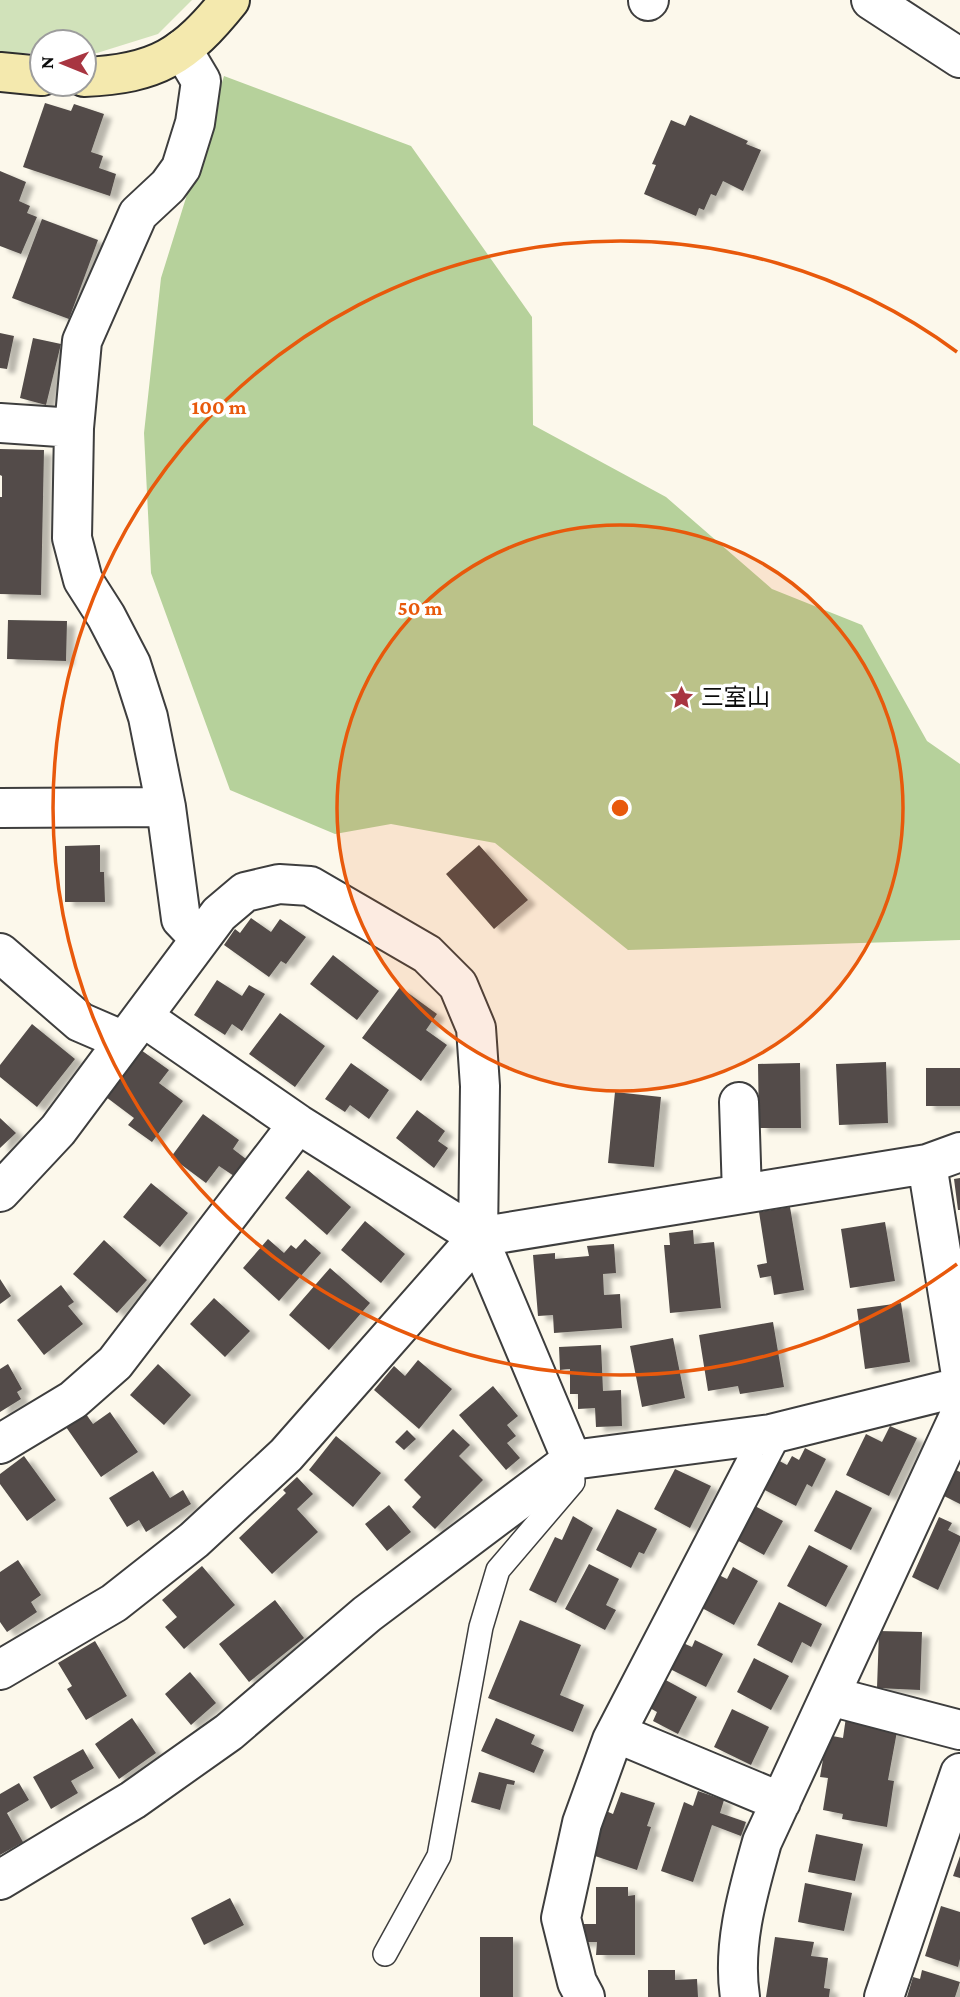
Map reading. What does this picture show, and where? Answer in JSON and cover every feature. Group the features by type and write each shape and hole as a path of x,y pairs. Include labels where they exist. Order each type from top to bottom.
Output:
{"street":[{"path":"98,77 117,76 152,68 207,29 230,0"},
{"path":"871,0 960,58"},
{"path":"181,49 201,81 195,123 181,168 168,186 138,214 82,341 74,428 72,538 83,580 106,616 131,664 148,717 166,807 181,919 200,939"},
{"path":"0,72 28,75"},
{"path":"0,423 74,428"},
{"path":"0,808 166,807"},
{"path":"0,1192 58,1130 219,914 245,892 279,884 310,886 427,954 458,985 476,1028 480,1086 478,1237 572,1460"},
{"path":"0,953 80,1022 133,1029 298,1124 478,1237"},
{"path":"739,1102 742,1194"},
{"path":"0,1444 73,1400 115,1363 298,1124"},
{"path":"0,1670 114,1603 194,1540 286,1455 478,1237 944,1158 960,1369"},
{"path":"0,1880 133,1800 229,1732 367,1614 572,1460 771,1434 960,1387"},
{"path":"740,1997 737,1981 743,1909 762,1842 960,1414"},
{"path":"584,1997 577,1982 561,1918 582,1823 616,1733 771,1434"},
{"path":"830,1696 960,1730"},
{"path":"616,1733 781,1802"},
{"path":"884,1997 960,1773"}],"lane":[{"path":"385,1954 439,1856 481,1627 498,1570 573,1482 572,1460"}],"green space":[{"path":"0,0 192,0 158,34 98,53 98,28 28,28 28,53 0,53"},
{"path":"224,76 411,146 532,317 533,425 666,497 772,589 862,625 927,741 960,764 960,940 628,950 495,843 391,824 335,834 230,790 151,573 144,433 161,278"}],"building":[{"path":"45,103 71,111 74,104 104,114 91,152 103,156 99,168 116,174 110,196 23,167"},
{"path":"690,115 748,141 746,144 761,150 743,191 723,181 716,196 711,194 704,210 699,208 696,216 644,194 656,165 652,164 671,120 685,126"},
{"path":"0,171 26,182 19,201 30,206 27,213 37,217 21,254 0,246"},
{"path":"42,219 98,240 69,319 12,298"},
{"path":"0,333 14,336 7,369 0,368"},
{"path":"33,338 61,344 46,405 20,398"},
{"path":"0,449 44,450 41,595 0,594"},
{"path":"8,620 67,621 66,661 7,659"},
{"path":"100,845 100,872 104,872 105,902 65,902 65,846"},
{"path":"479,845 528,900 494,929 446,874"},
{"path":"251,918 271,932 280,919 306,937 286,964 281,961 269,977 224,945 235,929 240,933"},
{"path":"333,955 379,991 357,1020 310,984"},
{"path":"217,980 242,996 249,985 265,994 242,1031 232,1024 225,1035 194,1015"},
{"path":"400,987 437,1014 426,1030 447,1045 421,1081 362,1038"},
{"path":"280,1013 325,1046 295,1087 249,1054"},
{"path":"32,1024 75,1059 37,1107 0,1077 0,1065"},
{"path":"141,1050 169,1070 159,1083 183,1101 152,1142 128,1125 134,1118 106,1097"},
{"path":"886,1062 888,1123 839,1125 836,1064"},
{"path":"351,1063 389,1090 369,1119 350,1105 345,1112 325,1099"},
{"path":"800,1063 801,1128 759,1128 758,1064"},
{"path":"926,1068 960,1068 960,1106 926,1106"},
{"path":"615,1092 661,1097 654,1167 608,1163"},
{"path":"417,1110 445,1131 438,1141 448,1148 434,1168 396,1138"},
{"path":"203,1114 239,1140 233,1149 246,1159 234,1176 219,1166 206,1183 171,1157"},
{"path":"0,1118 16,1133 0,1148"},
{"path":"308,1170 351,1207 327,1235 285,1198"},
{"path":"960,1178 960,1210 958,1210 954,1179"},
{"path":"151,1183 188,1213 160,1247 123,1217"},
{"path":"790,1207 804,1290 774,1295 771,1276 760,1278 757,1265 767,1263 759,1212"},
{"path":"365,1221 405,1254 381,1283 341,1250"},
{"path":"885,1222 895,1281 850,1288 841,1229"},
{"path":"693,1230 694,1244 714,1242 721,1308 670,1313 664,1245 670,1245 669,1233"},
{"path":"268,1239 284,1253 291,1245 296,1249 305,1239 321,1253 279,1301 243,1268"},
{"path":"104,1240 147,1280 117,1313 73,1274"},
{"path":"614,1244 616,1273 603,1274 604,1295 620,1294 622,1328 554,1333 553,1315 538,1316 533,1255 555,1253 555,1259 589,1256 587,1246"},
{"path":"330,1268 370,1303 329,1350 289,1315"},
{"path":"0,1279 11,1296 0,1304"},
{"path":"61,1285 74,1302 68,1306 83,1324 44,1355 17,1320"},
{"path":"214,1298 250,1331 225,1357 190,1324"},
{"path":"901,1303 910,1362 865,1369 857,1309"},
{"path":"773,1322 784,1387 740,1394 738,1386 708,1391 699,1335"},
{"path":"673,1338 685,1398 642,1407 630,1346"},
{"path":"601,1345 603,1391 621,1390 622,1426 596,1427 595,1408 578,1409 578,1394 570,1394 570,1369 560,1370 559,1347"},
{"path":"418,1360 452,1389 419,1429 374,1390 394,1366 405,1376"},
{"path":"8,1364 22,1389 17,1392 21,1399 0,1412 0,1369"},
{"path":"158,1364 191,1395 164,1425 130,1395"},
{"path":"493,1386 518,1416 507,1425 516,1436 507,1443 520,1458 506,1470 459,1415"},
{"path":"110,1412 138,1452 101,1477 66,1427 86,1414 93,1424"},
{"path":"890,1426 917,1438 889,1496 846,1475 866,1434 882,1442"},
{"path":"453,1429 470,1445 459,1456 483,1480 435,1529 412,1507 421,1497 404,1480"},
{"path":"407,1430 416,1439 404,1450 395,1442"},
{"path":"336,1436 381,1473 353,1507 309,1470"},
{"path":"805,1448 826,1459 812,1487 807,1484 796,1506 757,1486 772,1457 787,1465 792,1456 799,1460"},
{"path":"24,1456 56,1500 27,1521 0,1484 0,1474"},
{"path":"675,1469 711,1486 690,1528 654,1509"},
{"path":"956,1470 960,1472 960,1504 944,1496"},
{"path":"153,1471 170,1498 183,1490 191,1504 146,1532 139,1520 127,1527 109,1498"},
{"path":"297,1477 313,1494 297,1509 318,1532 272,1574 239,1538 286,1493 283,1490"},
{"path":"836,1490 872,1508 851,1550 814,1531"},
{"path":"389,1505 411,1532 387,1551 365,1524"},
{"path":"753,1505 783,1521 764,1555 735,1539"},
{"path":"617,1509 657,1529 644,1554 639,1552 631,1568 596,1550"},
{"path":"573,1516 593,1528 556,1603 529,1590 555,1537 562,1540"},
{"path":"939,1517 952,1523 948,1530 960,1536 960,1541 938,1590 912,1577"},
{"path":"809,1545 848,1566 826,1607 787,1586"},
{"path":"18,1560 41,1595 31,1602 37,1612 7,1632 0,1622 0,1572"},
{"path":"589,1564 619,1579 606,1605 616,1610 605,1630 565,1609"},
{"path":"202,1566 235,1605 184,1649 165,1627 177,1617 162,1600"},
{"path":"733,1567 758,1581 734,1625 700,1607 717,1574 727,1579"},
{"path":"275,1600 304,1638 249,1682 219,1644"},
{"path":"779,1602 822,1624 811,1647 802,1642 792,1663 757,1645"},
{"path":"520,1620 581,1645 560,1695 584,1705 573,1732 488,1698"},
{"path":"879,1631 922,1632 920,1690 877,1688"},
{"path":"695,1640 723,1654 706,1687 668,1668 681,1642 692,1647"},
{"path":"95,1641 127,1696 86,1720 67,1689 72,1686 58,1663"},
{"path":"754,1658 789,1676 771,1710 737,1692"},
{"path":"190,1672 216,1703 191,1725 165,1694"},
{"path":"662,1678 697,1697 678,1734 653,1721 657,1712 648,1707"},
{"path":"732,1709 769,1727 751,1765 714,1747"},
{"path":"846,1717 898,1726 888,1780 894,1781 887,1827 842,1819 843,1814 823,1810 828,1778 820,1777 827,1735 843,1738"},
{"path":"132,1718 156,1753 119,1779 95,1744"},
{"path":"496,1718 535,1735 531,1744 544,1750 534,1773 481,1751"},
{"path":"83,1749 94,1768 71,1781 78,1793 51,1809 33,1777"},
{"path":"479,1772 515,1781 514,1785 507,1784 500,1810 471,1802"},
{"path":"19,1783 29,1800 7,1813 23,1842 0,1855 0,1794"},
{"path":"698,1791 724,1800 720,1813 746,1822 741,1836 712,1825 693,1882 661,1871 684,1802 693,1806"},
{"path":"621,1792 655,1803 647,1826 651,1827 637,1870 592,1855 606,1811 613,1814"},
{"path":"816,1834 863,1844 855,1881 808,1872"},
{"path":"960,1856 960,1878 953,1876"},
{"path":"805,1883 852,1893 844,1931 798,1922"},
{"path":"596,1887 628,1887 628,1896 635,1895 635,1955 596,1955 597,1942 578,1942 577,1924 596,1924"},
{"path":"230,1898 244,1925 204,1945 191,1918"},
{"path":"941,1906 960,1912 958,1967 925,1956"},
{"path":"480,1937 513,1937 513,1997 480,1997"},
{"path":"775,1937 814,1942 811,1956 828,1958 824,1988 830,1989 829,1997 766,1997"},
{"path":"648,1970 675,1970 675,1980 697,1979 698,1997 648,1997"},
{"path":"922,1970 960,1982 955,1997 907,1997 913,1977 920,1979"}],"place":[{"name":"三室山","path":"681,697"}]}
